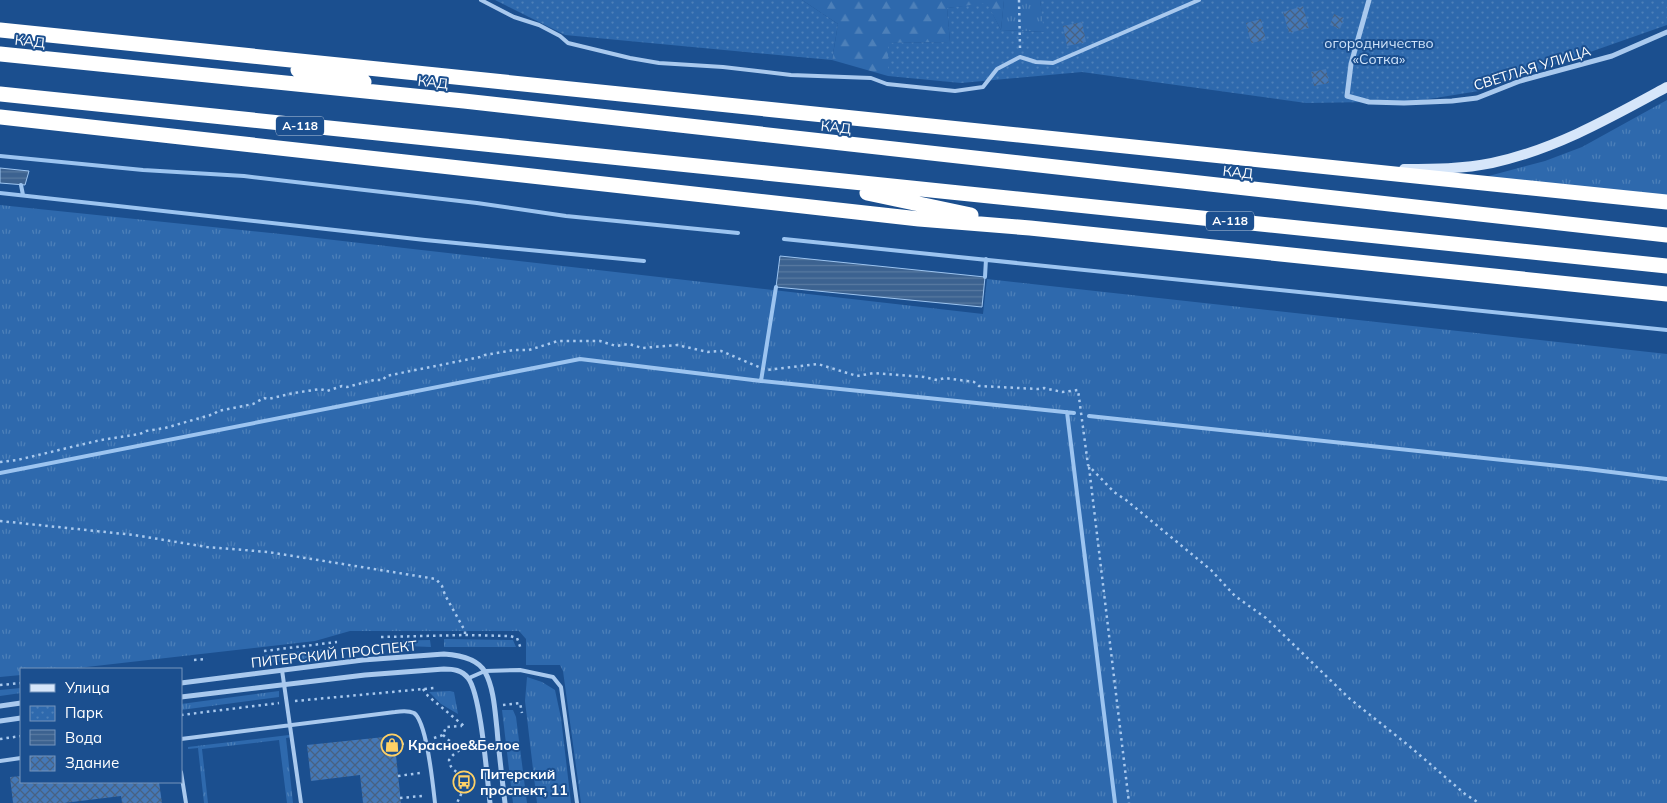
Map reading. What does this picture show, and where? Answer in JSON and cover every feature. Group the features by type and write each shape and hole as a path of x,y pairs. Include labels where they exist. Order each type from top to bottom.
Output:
{"highway":[{"path":"0,30 1667,202"},
{"path":"191,50 464,101"},
{"name":"КАД","path":"0,54 464,101 1667,235"},
{"name":"А-118","path":"0,94 1667,266"},
{"path":"0,117 919,219 1030,228 1667,294"},
{"path":"792,177 1030,228"}],"main road":[{"path":"1338,168 1452,169 1492,163 1519,156 1573,135 1609,119 1667,87"}],"street":[{"name":"СВЕТЛАЯ УЛИЦА","path":"1369,0 1351,64 1348,96 1369,102 1420,103 1477,98 1520,81 1612,56 1667,32"},
{"name":"ПИТЕРСКИЙ ПРОСПЕКТ","path":"182,683 364,660 444,654 454,654 470,660 485,671"},
{"name":"ПИТЕРСКИЙ ПРОСПЕКТ","path":"182,697 365,675 444,669 454,669 462,672 468,678"},
{"path":"485,671 494,706 505,803"},
{"path":"468,678 478,708 490,803"},
{"path":"0,706 20,703"},
{"path":"0,721 20,718"}],"lane":[{"path":"481,0 514,17 538,25 560,36 568,43 630,58 791,75 870,78 887,84 955,91 982,87 997,70 1020,57 1036,62 1053,63 1199,0"},
{"path":"468,678 485,671 502,669 520,670 553,677 561,687 577,803"},
{"path":"282,670 301,803"},
{"path":"182,739 291,724 395,712 412,712 418,717 426,740 435,803"},
{"path":"0,761 20,758"},
{"path":"182,778 186,803"}],"path":[{"path":"1019,0 1020,57"},
{"path":"0,462 165,428 214,414 218,411 253,404 264,398 268,399 311,390 327,391 342,386 383,380 386,376 480,358 485,355 514,350 529,350 558,341 600,341 616,346 629,344 642,348 686,346 708,352 721,351 766,370 818,364 857,376 874,373 924,377 937,380 945,378 974,382 979,386 1038,390 1044,388 1062,392 1078,390 1129,803"},
{"path":"1088,465 1114,492 1212,570 1235,596 1266,618 1350,699 1465,794 1479,803"},
{"path":"0,521 134,535 207,547 268,552 436,579 442,586 465,631 465,635"},
{"path":"382,637 510,636 517,638 521,649"},
{"path":"264,651 337,642"},
{"path":"194,660 207,659"},
{"path":"0,685 20,683"},
{"path":"291,702 326,697 434,688"},
{"path":"423,689 428,696 464,726 446,727 443,735"},
{"path":"182,715 281,703"},
{"path":"500,705 520,703 522,713"},
{"path":"434,738 443,735"},
{"path":"443,735 452,743 465,746 453,754 449,760 455,771 460,774 467,774 460,779 459,783 462,790 457,803"},
{"path":"0,739 20,736"},
{"path":"394,745 416,742"},
{"path":"398,776 420,774"},
{"path":"400,798 422,796"}],"green space":[{"path":"495,0 802,0 838,24 832,60 565,35"},
{"path":"802,0 1004,0 1001,30 987,4 947,8 950,42 888,43 888,76 832,60 838,24"},
{"path":"1004,0 1040,0 1045,32 1001,30"},
{"name":"огородничество «Сотка»","path":"1040,0 1667,0 1667,25 1479,91 1404,103 1306,103 1082,72 961,83 888,76 888,43 950,42 947,8 987,3 1001,30 1044,32"},
{"path":"1667,100 1667,196 1485,177 1545,161 1582,147"},
{"path":"0,205 290,235 983,314 987,279 1667,354 1667,803 581,803 563,671 560,665 526,665 526,639 519,631 350,631 315,641 78,668 20,668 20,675 0,677"},
{"path":"444,639 513,640 516,647 444,647"},
{"path":"430,640 431,647 406,646 386,641"},
{"path":"334,648 306,659 268,663 263,655"},
{"path":"527,677 542,682 555,690 561,718 571,803 537,803 525,701"},
{"path":"20,688 20,693 0,696 0,690"},
{"path":"279,691 279,697 182,710 182,704"},
{"path":"429,692 454,692 458,714 441,704"},
{"path":"502,710 513,710 516,717 527,803 513,803"},
{"path":"289,735 292,737 286,738 293,803 287,803 279,740 202,749 208,803 204,803 198,748 188,749 188,747"}],"water":[{"path":"0,168 29,171 25,185 0,183"},
{"path":"780,256 985,277 982,307 776,287"}],"building":[{"path":"1303,6 1309,28 1289,33 1283,12"},
{"path":"1334,14 1344,18 1340,29 1330,25"},
{"path":"1261,19 1266,40 1251,43 1246,23"},
{"path":"1082,22 1086,42 1067,46 1063,26"},
{"path":"1326,69 1329,83 1314,86 1311,72"},
{"path":"394,736 401,803 363,803 360,775 311,781 307,745"},
{"path":"20,776 20,783 159,783 162,803 122,803 121,796 64,803 13,803 10,777"}],"waterway":[{"path":"0,156 143,170 244,176 477,203 566,216 738,233"},
{"path":"21,185 23,195"},
{"path":"0,193 425,240 644,261"},
{"path":"784,239 1667,330"},
{"path":"985,277 986,259"},
{"path":"761,381 776,287"},
{"path":"0,473 580,359 761,381 1074,413"},
{"path":"1067,412 1115,803"},
{"path":"1089,416 1667,479"}],"place":[{"name":"Красное&Белое","path":"392,745"},
{"name":"Питерский проспект, 11","path":"464,782"}]}
